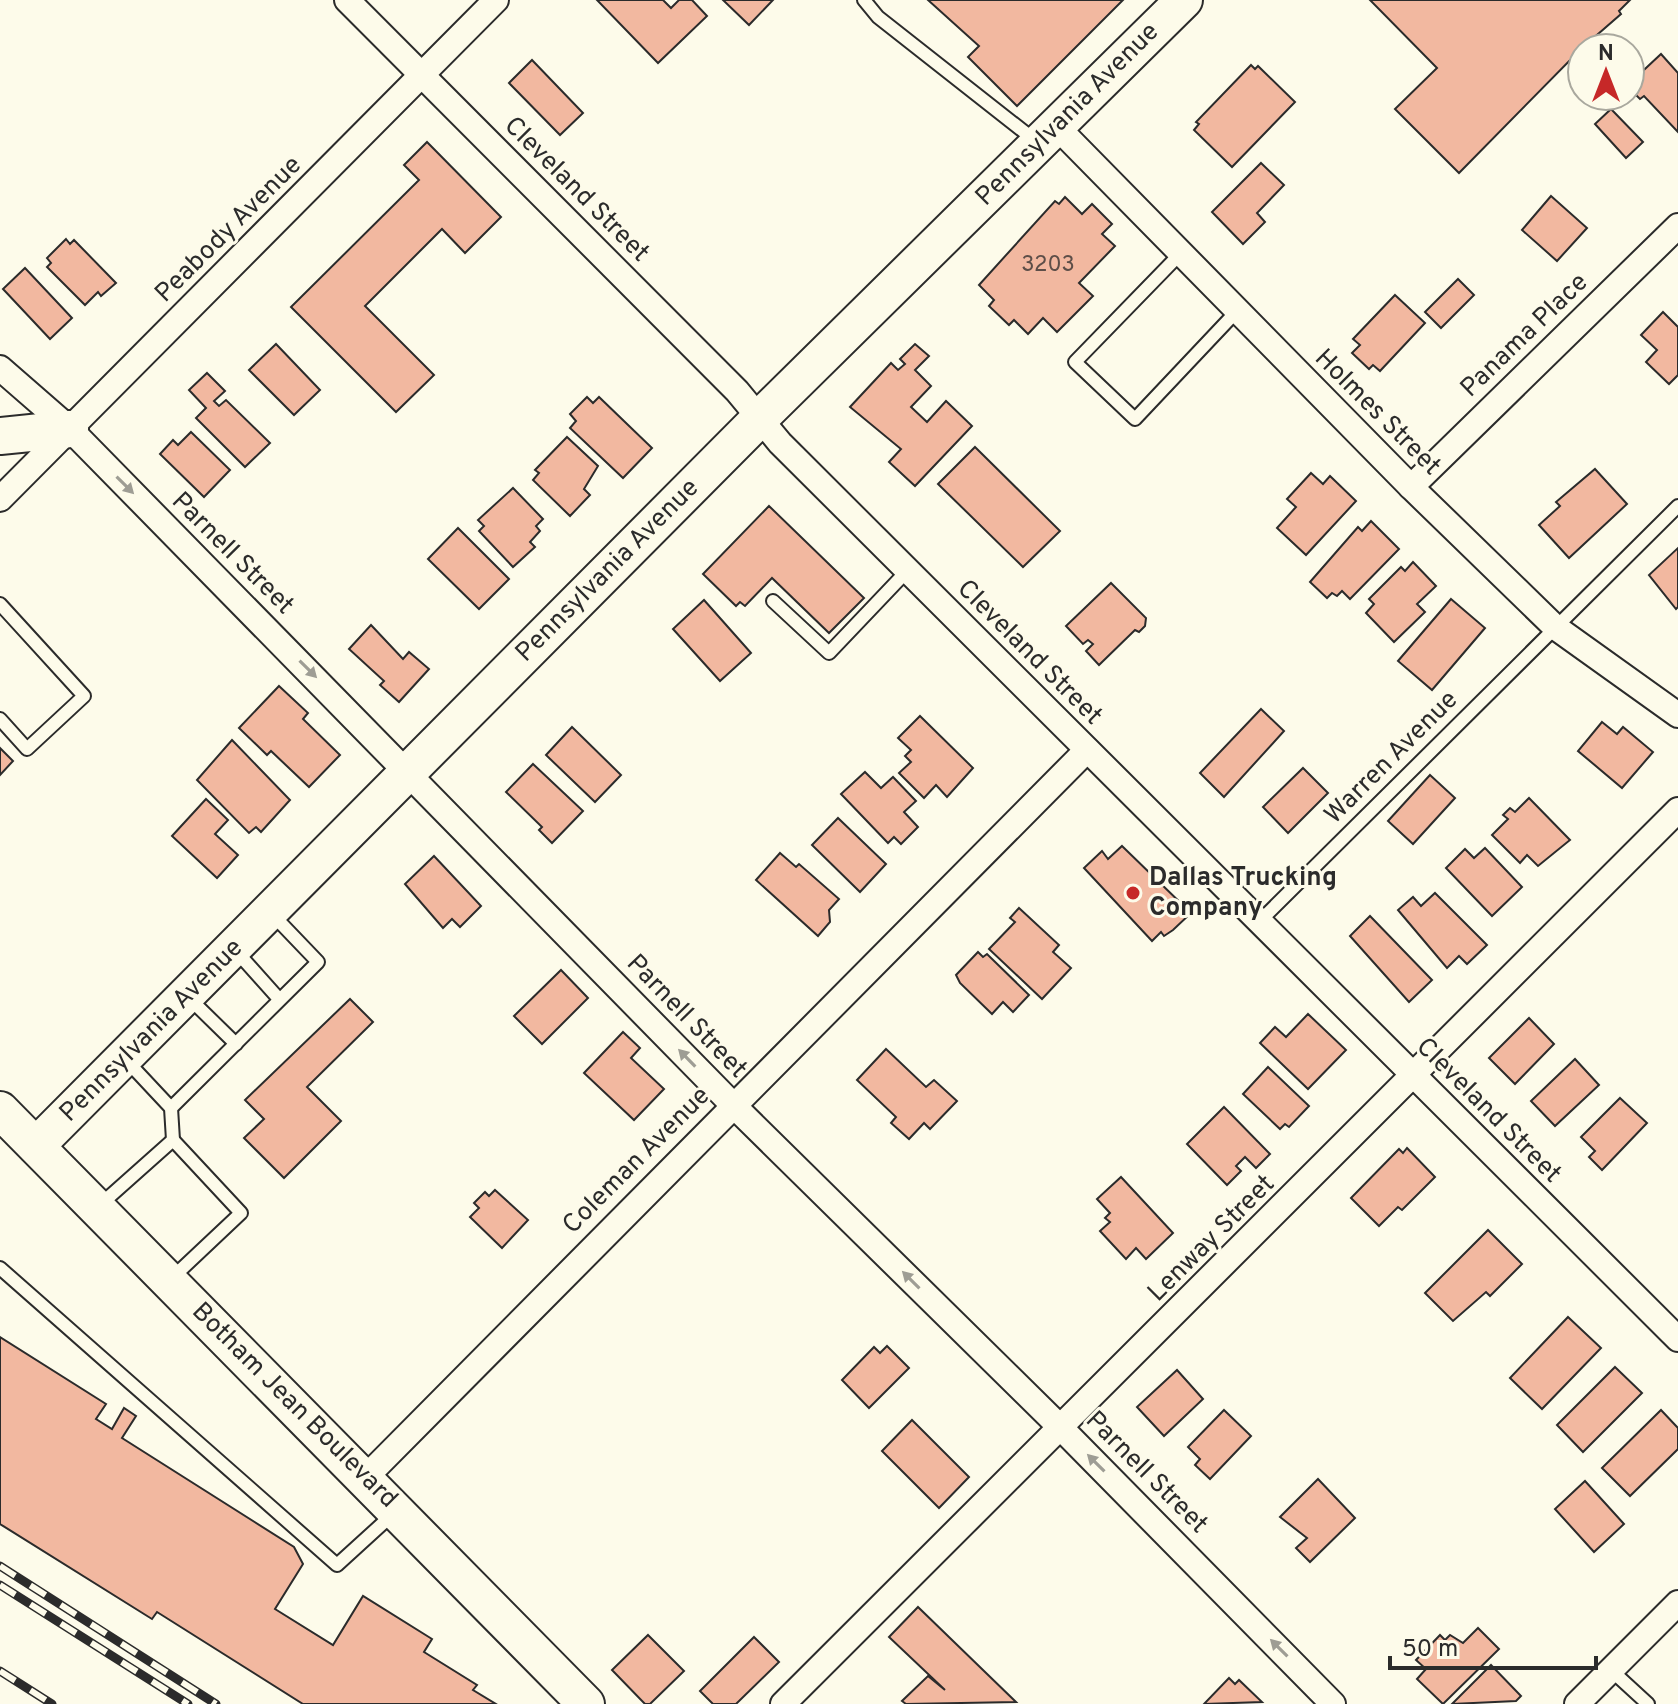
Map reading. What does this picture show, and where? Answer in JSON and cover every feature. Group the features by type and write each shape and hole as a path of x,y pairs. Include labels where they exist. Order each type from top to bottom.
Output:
{"street":[{"name":"Cleveland Street","path":"347,0 907,571 1678,1339"},
{"name":"Peabody Avenue","path":"0,499 496,0"},
{"name":"Pennsylvania Avenue","path":"36,1146 760,418 1184,0"},
{"name":"Holmes Street","path":"1048,136 1179,255 1555,627 1678,715"},
{"name":"Panama Place","path":"1411,487 1678,226"},
{"name":"Parnell Street","path":"0,368 70,429 410,772 732,1104 1062,1429 1333,1704"},
{"path":"0,436 70,429"},
{"name":"Coleman Avenue","path":"365,1478 732,1104 1087,750"},
{"name":"Lenway Street","path":"783,1704 1062,1429 1678,810"},
{"name":"Botham Jean Boulevard","path":"1,1112 586,1704"},
{"path":"1577,1704 1678,1603"}],"lane":[{"path":"864,0 878,17 1048,136"},
{"path":"1179,255 1075,362 1135,419 1236,312"},
{"name":"Warren Avenue","path":"1260,921 1678,506"},
{"path":"773,601 829,653 907,571"},
{"path":"0,604 84,696 27,749 0,719"},
{"path":"171,1108 318,962 270,913"},
{"path":"234,949 279,999"},
{"path":"187,996 236,1044"},
{"path":"124,1058 171,1108 173,1140 241,1213 169,1280"},
{"path":"97,1208 173,1140"},
{"path":"0,1268 337,1565 397,1511"},
{"path":"1611,1670 1648,1704"}],"building":[{"path":"597,0 663,0 671,8 679,0 692,0 707,16 658,63"},
{"path":"723,0 773,0 749,25"},
{"path":"928,0 1123,0 1017,106 968,57 979,46"},
{"path":"1370,0 1630,0 1619,11 1621,14 1600,32 1566,32 1566,64 1459,173 1395,109 1437,68"},
{"path":"1661,54 1678,73 1678,132 1646,98 1646,68"},
{"path":"532,60 583,113 560,135 509,83"},
{"path":"1251,65 1255,69 1258,66 1295,102 1232,167 1194,130 1199,124 1196,122"},
{"path":"1608,112 1614,112 1643,142 1626,158 1595,124"},
{"path":"427,142 501,217 465,253 442,229 365,306 434,375 396,412 291,307 419,180 404,165"},
{"path":"1261,163 1284,185 1257,213 1265,222 1243,244 1212,212"},
{"path":"1551,196 1587,228 1557,261 1522,230"},
{"path":"1065,197 1082,214 1092,204 1112,224 1102,234 1115,246 1079,283 1093,296 1057,332 1043,318 1028,334 1014,320 1009,325 989,306 994,300 979,285 1055,201 1059,204"},
{"path":"66,239 70,244 74,240 116,283 101,296 98,292 85,305 47,267 51,263 47,258"},
{"path":"25,268 72,318 50,339 3,289"},
{"path":"1458,279 1474,295 1441,328 1425,312"},
{"path":"1395,295 1425,323 1380,371 1373,365 1369,369 1352,353 1360,345 1353,339"},
{"path":"1663,312 1678,327 1678,375 1669,384 1646,362 1657,350 1641,335"},
{"path":"276,344 320,390 294,415 249,370"},
{"path":"915,344 929,356 915,370 931,386 911,407 927,422 946,401 972,426 915,486 889,462 901,449 850,407 891,363 898,370 905,364 900,359"},
{"path":"207,373 225,391 214,401 219,406 226,400 270,443 245,467 196,418 206,408 189,390"},
{"path":"587,397 593,403 599,397 652,448 623,478 570,428 576,421 570,414"},
{"path":"191,432 230,470 204,497 160,454 173,440 178,445"},
{"path":"567,437 598,466 584,489 590,495 570,516 533,480 539,473 535,470"},
{"path":"975,447 1060,531 1023,567 938,484"},
{"path":"1595,469 1627,504 1569,558 1539,525 1560,506 1556,502"},
{"path":"1311,473 1323,484 1330,476 1356,501 1306,555 1277,528 1296,507 1287,499"},
{"path":"513,488 543,519 536,526 540,531 530,542 535,547 513,567 479,531 484,526 478,520"},
{"path":"769,506 864,598 829,633 772,578 745,606 740,602 736,606 703,574"},
{"path":"1371,521 1399,549 1350,599 1342,591 1337,596 1332,593 1327,598 1310,582 1358,527 1362,531"},
{"path":"458,528 509,579 479,609 428,559"},
{"path":"1678,548 1678,607 1676,609 1649,575"},
{"path":"1413,562 1436,586 1417,604 1425,612 1394,642 1366,613 1374,604 1369,599 1401,567 1405,571"},
{"path":"1111,583 1146,618 1145,626 1139,632 1135,630 1099,665 1086,651 1093,644 1088,640 1083,644 1066,626"},
{"path":"1451,599 1485,628 1432,690 1398,661"},
{"path":"704,600 751,653 720,681 673,629"},
{"path":"371,625 403,659 409,652 429,669 399,702 380,685 384,681 349,649"},
{"path":"279,686 308,713 303,719 340,755 309,787 271,751 267,755 239,728"},
{"path":"1261,709 1284,731 1224,797 1200,773"},
{"path":"920,716 973,768 947,797 936,785 924,798 899,773 911,762 905,756 911,750 898,738"},
{"path":"1602,722 1617,734 1623,727 1653,752 1622,788 1578,751"},
{"path":"572,727 621,775 595,802 546,755"},
{"path":"232,740 290,800 261,832 256,827 249,833 197,780"},
{"path":"0,748 13,761 0,775"},
{"path":"533,764 583,811 552,843 539,830 542,827 506,792"},
{"path":"1303,768 1328,793 1288,833 1263,807"},
{"path":"865,772 881,788 893,777 916,801 904,812 918,827 901,844 894,837 888,843 841,794"},
{"path":"1430,775 1455,798 1413,844 1388,821"},
{"path":"1529,798 1570,840 1538,866 1527,855 1520,863 1492,835 1508,819 1503,815 1510,808 1515,812"},
{"path":"206,799 228,820 215,834 238,855 217,878 172,836"},
{"path":"838,818 886,864 860,892 812,845"},
{"path":"1122,846 1191,913 1173,930 1164,936 1161,932 1152,941 1084,868 1102,851 1108,859"},
{"path":"1485,848 1522,887 1492,916 1446,868 1465,849 1474,858"},
{"path":"780,853 796,867 799,864 839,899 829,910 830,922 818,936 756,880"},
{"path":"434,856 481,906 460,927 452,919 443,928 405,884"},
{"path":"1435,893 1487,945 1467,964 1459,956 1447,968 1398,910 1413,897 1421,906"},
{"path":"1019,908 1059,945 1053,952 1071,968 1042,999 989,949 1015,922 1010,918"},
{"path":"1370,916 1432,980 1409,1002 1350,936"},
{"path":"978,952 983,957 987,954 1029,995 1013,1012 1003,1002 992,1014 960,983 956,975"},
{"path":"561,970 588,998 542,1044 514,1016"},
{"path":"350,999 373,1022 307,1087 341,1121 284,1178 244,1138 264,1119 245,1100"},
{"path":"1308,1014 1346,1050 1308,1089 1260,1043 1275,1027 1286,1037"},
{"path":"1529,1018 1554,1044 1515,1084 1489,1058"},
{"path":"623,1032 640,1048 631,1058 664,1089 634,1120 584,1073"},
{"path":"886,1049 926,1087 934,1080 957,1101 930,1129 924,1123 909,1139 891,1123 896,1117 857,1080"},
{"path":"1575,1059 1599,1085 1555,1126 1531,1101"},
{"path":"1268,1067 1309,1106 1289,1127 1285,1124 1280,1129 1243,1094"},
{"path":"1620,1098 1647,1123 1602,1170 1589,1157 1595,1151 1581,1137"},
{"path":"1224,1107 1270,1154 1256,1168 1245,1157 1236,1166 1241,1171 1227,1185 1187,1144"},
{"path":"1407,1148 1435,1177 1402,1210 1398,1207 1379,1226 1351,1198 1399,1149 1403,1153"},
{"path":"1121,1177 1173,1233 1146,1259 1136,1248 1126,1259 1100,1231 1110,1222 1105,1218 1110,1213 1097,1199"},
{"path":"495,1190 528,1220 502,1248 470,1217 479,1208 474,1203 485,1192 489,1196"},
{"path":"1488,1230 1522,1264 1490,1296 1486,1292 1453,1321 1425,1293"},
{"path":"1568,1317 1601,1348 1542,1409 1510,1378"},
{"path":"0,1337 106,1404 96,1419 112,1429 124,1408 136,1416 122,1438 294,1547 303,1564 275,1609 333,1645 363,1596 432,1639 424,1652 477,1685 473,1690 496,1704 303,1704 157,1612 152,1619 0,1524"},
{"path":"887,1346 909,1368 869,1408 842,1380 874,1347 880,1353"},
{"path":"1615,1367 1642,1393 1583,1452 1557,1425"},
{"path":"1177,1370 1203,1399 1164,1436 1137,1407"},
{"path":"1224,1410 1251,1436 1210,1479 1195,1465 1200,1459 1188,1447"},
{"path":"1661,1410 1678,1428 1678,1449 1630,1496 1602,1468"},
{"path":"912,1420 969,1477 939,1508 882,1451"},
{"path":"1318,1479 1355,1518 1310,1562 1296,1548 1307,1538 1280,1517"},
{"path":"1585,1481 1624,1524 1594,1552 1555,1509"},
{"path":"918,1607 1016,1702 906,1704 902,1701 928,1676 945,1690 889,1637"},
{"path":"1478,1628 1499,1649 1443,1704 1417,1679 1426,1669 1416,1660 1440,1635 1445,1640 1450,1635 1463,1643"},
{"path":"648,1635 684,1671 650,1704 645,1704 612,1670"},
{"path":"754,1637 779,1662 736,1704 713,1704 700,1691"},
{"path":"1491,1665 1521,1696 1516,1701 1452,1704"},
{"path":"1229,1678 1235,1684 1239,1680 1262,1702 1204,1704"}],"railway":[{"path":"0,1566 216,1704"},
{"path":"0,1585 188,1704"},
{"path":"0,1671 52,1704"}],"place":[{"name":"Dallas Trucking Company","path":"1133,893"}]}
